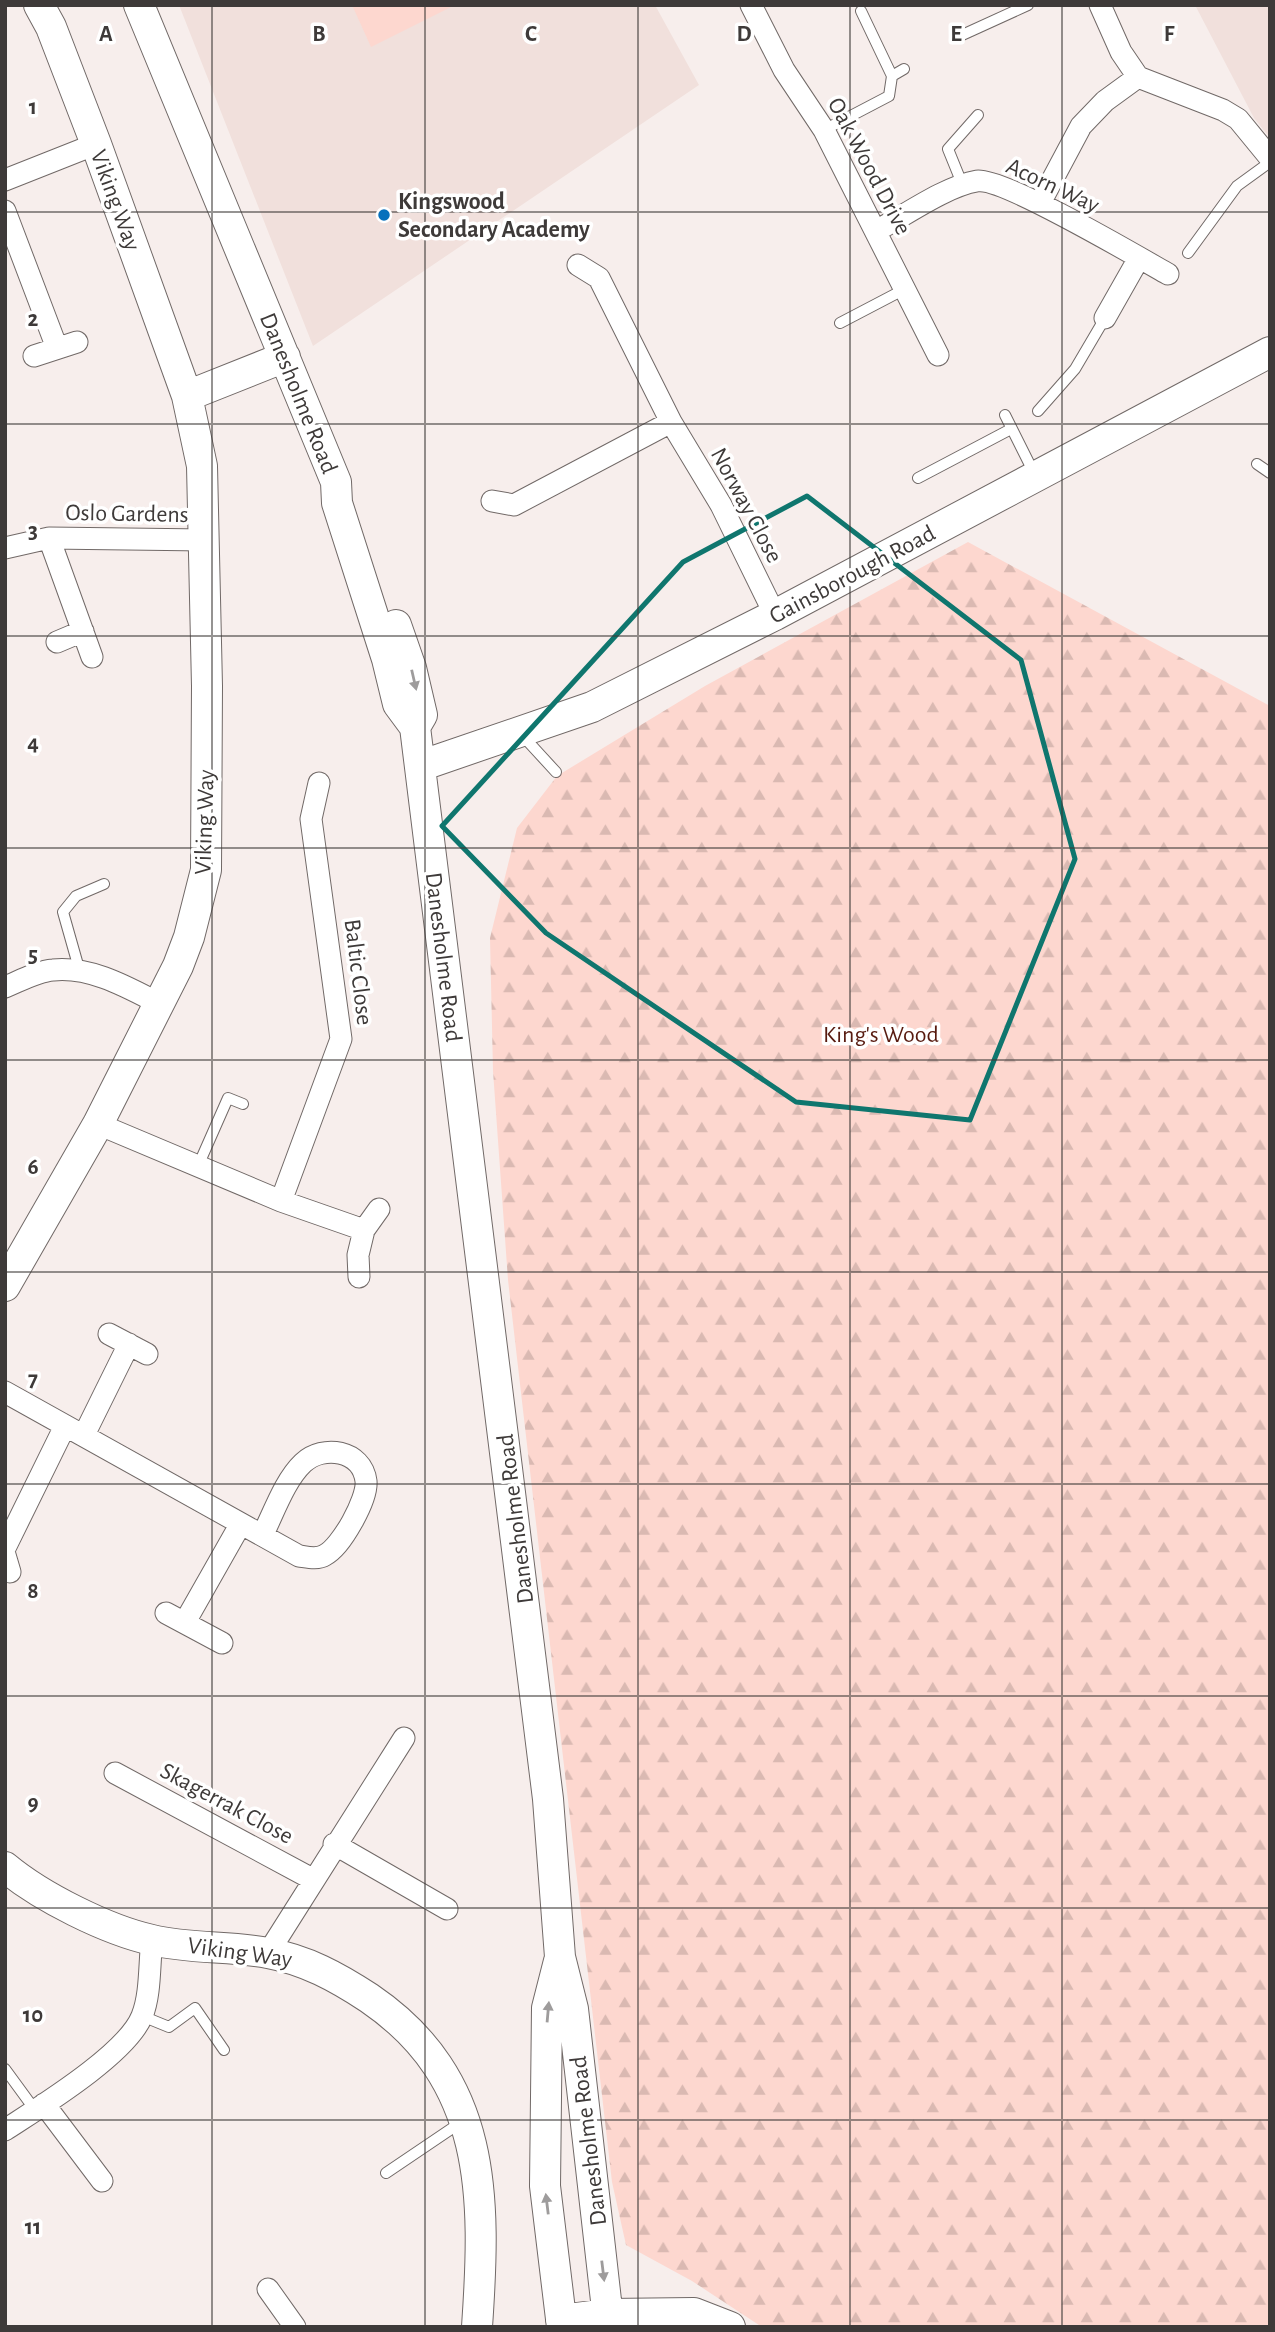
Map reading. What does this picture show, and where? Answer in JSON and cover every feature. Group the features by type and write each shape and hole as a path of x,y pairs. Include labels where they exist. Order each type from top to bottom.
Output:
{"street":[{"name":"Viking Way","path":"5,1286 13,1252 98,1124 158,1003 189,937 206,870 205,540 202,466 187,396 96,144 51,27 39,5"},
{"name":"Danesholme Road","path":"139,5 336,482 337,503 387,659 398,704 415,727 547,1786 560,1957 573,2009 609,2320"},
{"name":"Oak Wood Drive","path":"751,5 784,71 824,130 938,355"},
{"path":"1100,5 1121,52 1138,78 1223,110 1238,119 1270,160"},
{"path":"1040,203 1081,127 1105,100 1138,78"},
{"path":"5,180 96,144"},
{"name":"Acorn Way","path":"876,231 963,186 981,180 1040,203 1168,274"},
{"path":"5,211 67,345 34,356"},
{"path":"1105,318 1139,258"},
{"name":"Norway Close","path":"578,265 599,278 671,422 721,505 775,615"},
{"name":"Gainsborough Road","path":"420,766 592,707 775,615 1270,352"},
{"path":"187,396 285,357"},
{"path":"492,501 514,505 671,422"},
{"name":"Oslo Gardens","path":"49,538 92,657"},
{"name":"Oslo Gardens","path":"5,548 49,538 205,540"},
{"path":"57,642 83,631"},
{"name":"Baltic Close","path":"281,1201 341,1039 311,818 319,783"},
{"path":"5,986 52,970 80,972 125,986 158,1003"},
{"path":"98,1124 281,1201 364,1230"},
{"path":"359,1278 358,1255 364,1230 379,1209"},
{"path":"5,1548 74,1431 138,1349 109,1334"},
{"path":"5,1392 299,1556 325,1556 341,1539 365,1495 366,1484 358,1464 338,1452 324,1451 301,1464 263,1534"},
{"path":"222,1643 175,1618 240,1525"},
{"path":"268,1952 334,1844 404,1738"},
{"name":"Skagerrak Close","path":"115,1773 314,1880"},
{"path":"334,1844 447,1909"},
{"name":"Viking Way","path":"5,1867 24,1883 78,1912 152,1940 268,1952 302,1961 339,1978 384,2008 418,2040 446,2074 474,2147 482,2212 477,2327"},
{"path":"5,2130 83,2077 120,2044 142,2016 152,1940"},
{"name":"Danesholme Road","path":"560,1957 547,2008 544,2186 561,2323"},
{"path":"39,2107 102,2181"},
{"path":"268,2290 295,2327"},
{"path":"561,2323 694,2313 730,2327"}],"lane":[{"path":"960,36 1028,5"},
{"path":"824,130 890,96 892,76 861,11"},
{"path":"892,76 904,69"},
{"path":"963,186 948,149 978,115"},
{"path":"1188,253 1237,186 1270,160"},
{"path":"839,323 905,289"},
{"path":"1038,411 1075,369 1105,318"},
{"path":"1005,415 1036,477"},
{"path":"918,478 1012,429"},
{"path":"1257,464 1270,473"},
{"path":"520,733 556,772"},
{"path":"80,972 62,912 76,896 104,884"},
{"path":"198,1166 228,1098 243,1104"},
{"path":"142,2016 169,2028 195,2008 224,2050"},
{"path":"5,2069 39,2107"},
{"path":"386,2173 465,2120"}],"highlighted area":[{"path":"807,496 1021,660 1075,859 970,1120 796,1102 546,933 442,826 683,562"}],"shaded area":[{"name":"Kingswood Secondary Academy","path":"179,5 655,5 699,85 313,346"},
{"path":"1195,5 1270,5 1270,138 1254,118"}],"green space":[{"path":"352,5 455,5 371,47"},
{"name":"King's Wood","path":"968,542 1270,706 1270,2327 762,2327 692,2281 626,2245 612,2182 508,1280 493,1071 490,938 517,828 557,776 705,686"}],"place":[{"name":"Kingswood Secondary Academy","path":"384,215"}]}
